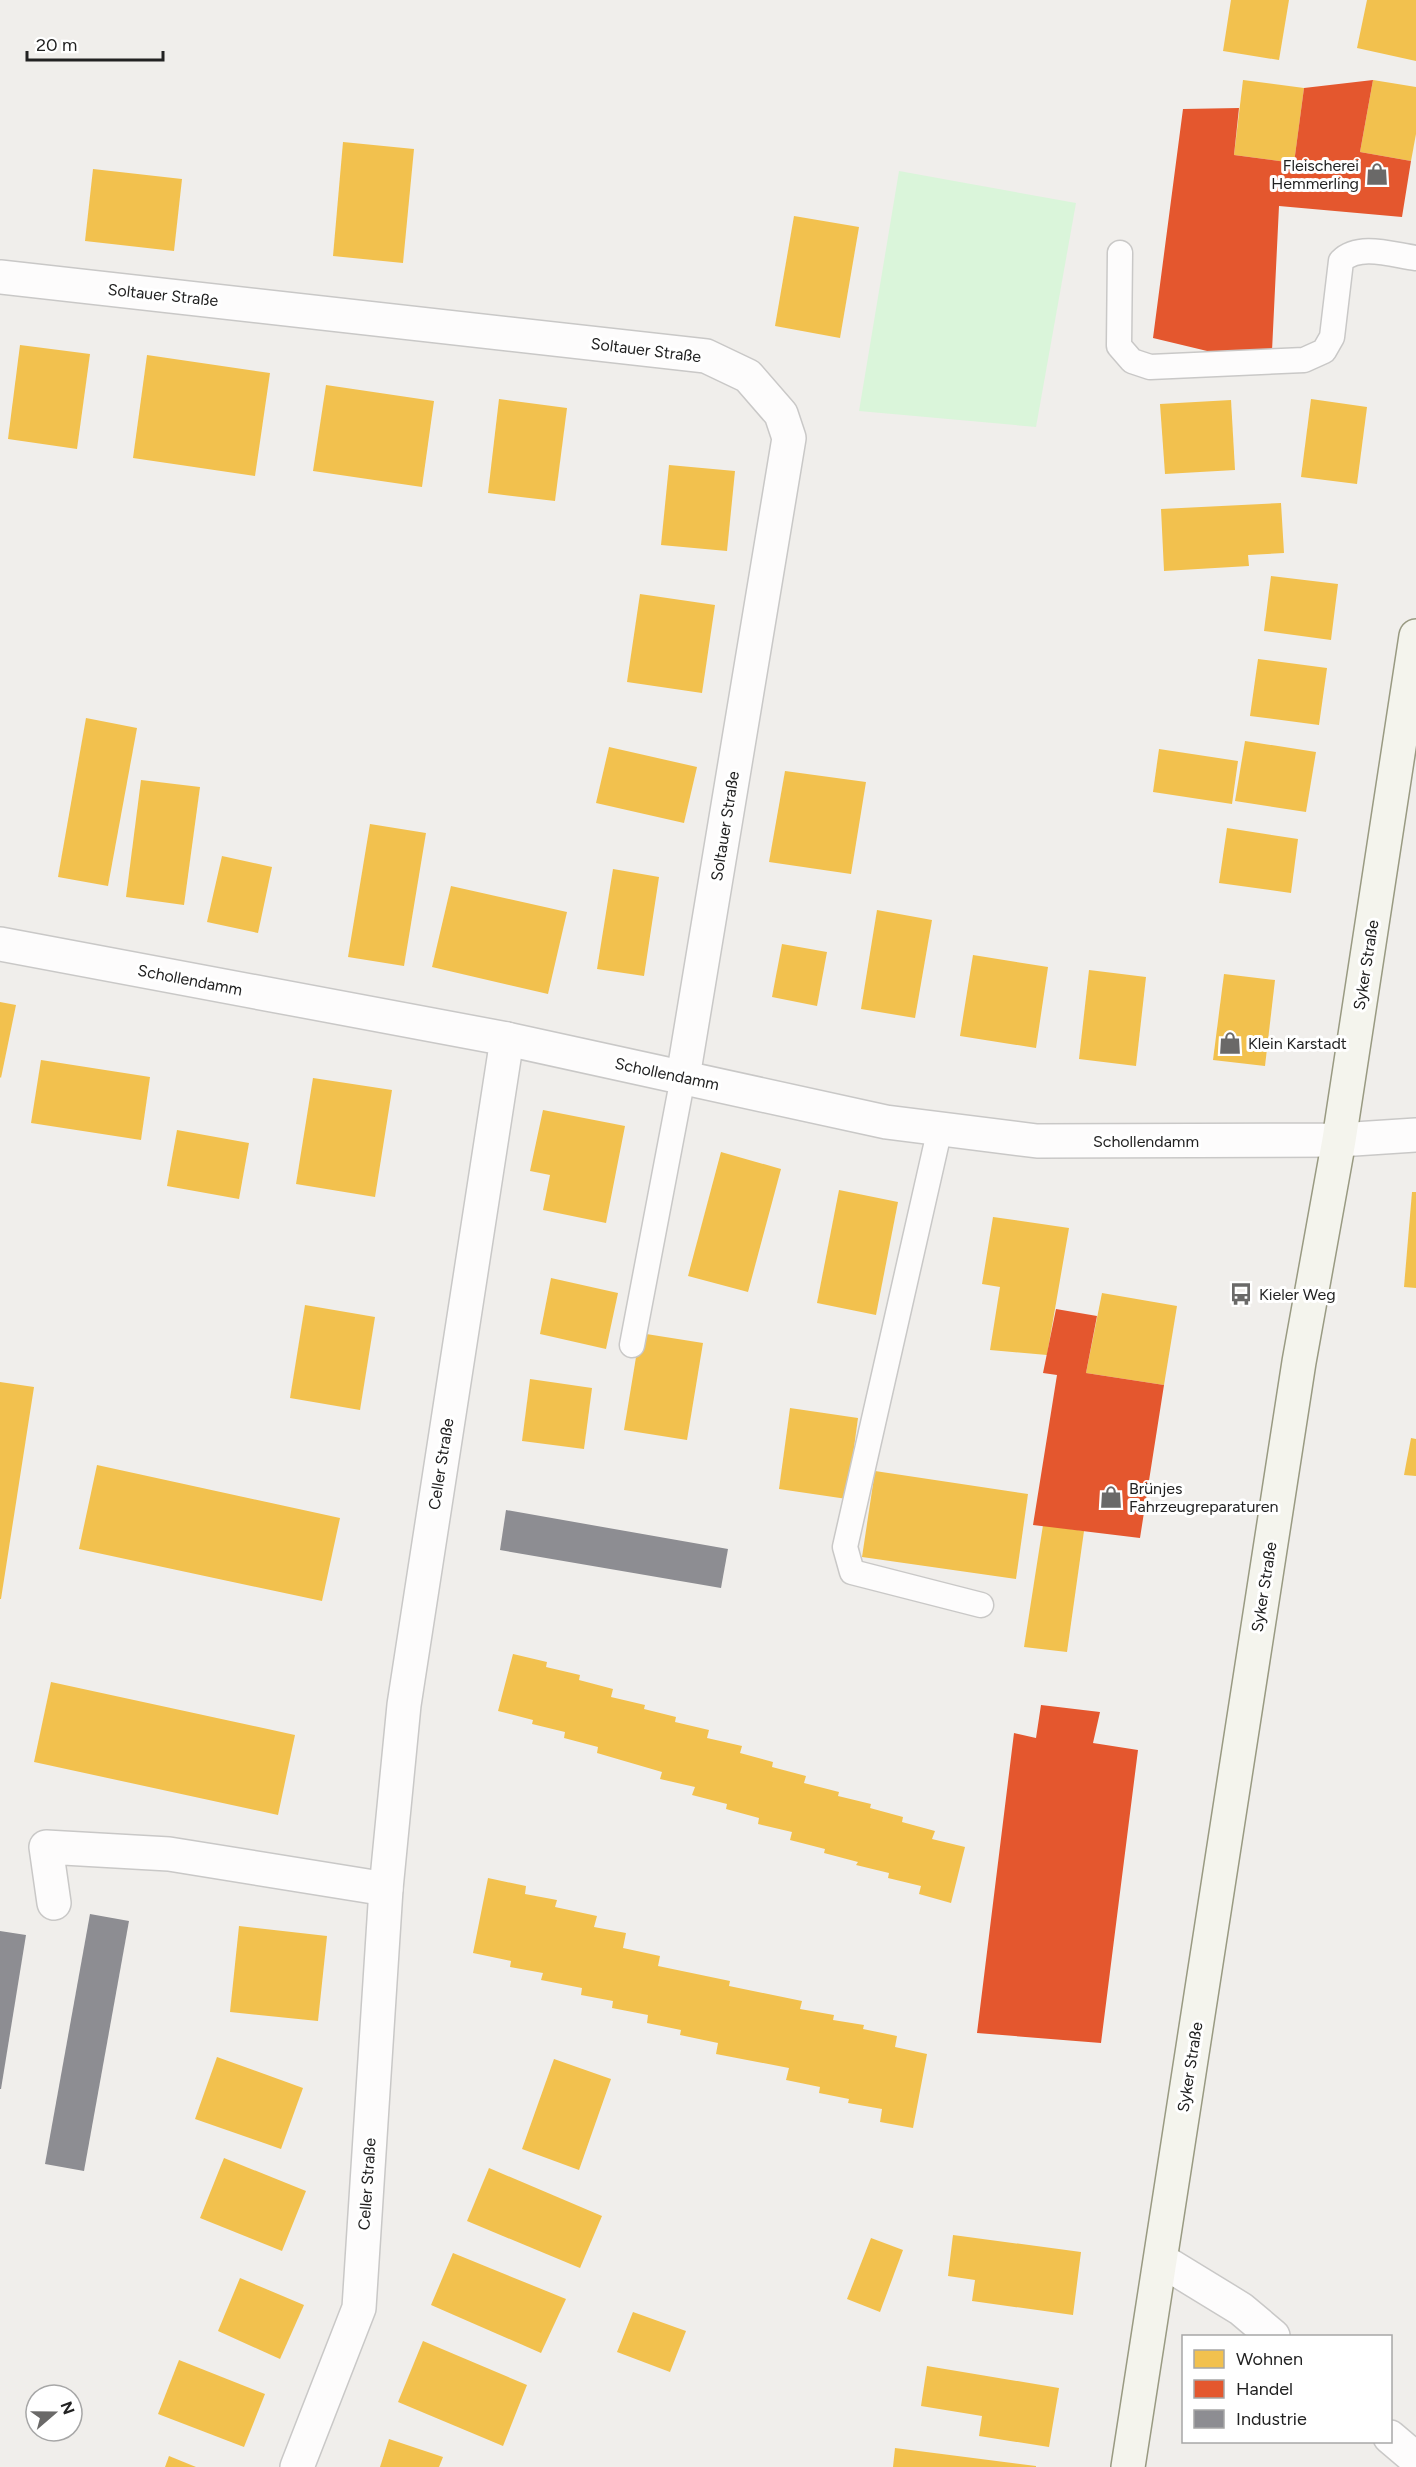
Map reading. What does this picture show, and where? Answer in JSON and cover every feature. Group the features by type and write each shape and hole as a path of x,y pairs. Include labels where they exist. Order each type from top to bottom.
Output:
{"main road":[{"name":"Syker Straße","path":"1128,2467 1299,1362 1339,1140 1416,636"}],"street":[{"name":"Soltauer Straße","path":"0,277 705,356 748,376 781,414 789,438 683,1077"},
{"name":"Schollendamm","path":"0,944 507,1039 886,1122 1037,1141 1339,1140"},
{"name":"Celler Straße","path":"297,2467 359,2308 386,1889 405,1705 507,1039"},
{"path":"1339,1140 1416,1135"},
{"path":"54,1903 46,1847 169,1854 386,1889"},
{"path":"1161,2260 1241,2309 1271,2335"},
{"path":"1392,2439 1416,2458"}],"lane":[{"path":"1120,253 1119,346 1132,362 1150,367 1304,360 1324,351 1332,337 1341,261 1348,254 1362,251 1416,258"},
{"path":"632,1345 683,1077"},
{"path":"940,1128 845,1547 852,1572 981,1605"}],"green space":[{"path":"899,171 1076,203 1036,427 859,411"}],"building: Wohnen":[{"path":"1231,0 1289,0 1279,60 1223,51"},
{"path":"1367,0 1416,0 1416,61 1357,48"},
{"path":"1243,80 1304,88 1294,163 1234,155"},
{"path":"1373,80 1416,87 1416,134 1411,161 1360,152"},
{"path":"343,142 414,149 403,263 333,256"},
{"path":"93,169 182,179 174,251 85,241"},
{"path":"794,216 859,227 840,338 775,326"},
{"path":"20,345 90,354 77,449 8,439"},
{"path":"147,355 270,373 255,476 133,458"},
{"path":"326,385 434,401 422,487 313,471"},
{"path":"499,399 567,408 555,501 488,493"},
{"path":"1311,399 1367,407 1357,484 1301,477"},
{"path":"1231,400 1235,470 1165,474 1160,404"},
{"path":"669,465 735,471 727,551 661,545"},
{"path":"1281,503 1284,553 1248,555 1249,566 1164,571 1161,509"},
{"path":"1271,576 1338,584 1331,640 1264,631"},
{"path":"640,594 715,605 702,693 627,682"},
{"path":"1258,659 1327,668 1319,725 1250,716"},
{"path":"86,718 137,728 108,886 58,877"},
{"path":"1245,741 1316,752 1306,812 1235,801"},
{"path":"609,747 697,767 684,823 596,803"},
{"path":"1159,749 1238,761 1232,804 1153,792"},
{"path":"785,771 866,782 851,874 769,862"},
{"path":"141,780 200,787 184,905 126,897"},
{"path":"370,824 426,833 404,966 348,957"},
{"path":"1227,828 1298,839 1291,893 1219,883"},
{"path":"222,856 272,867 258,933 207,922"},
{"path":"613,869 659,877 644,976 597,969"},
{"path":"451,886 567,912 548,994 432,967"},
{"path":"877,910 932,920 915,1018 861,1009"},
{"path":"782,944 827,952 817,1006 772,997"},
{"path":"973,955 1048,967 1036,1048 960,1036"},
{"path":"1089,970 1146,977 1136,1066 1079,1059"},
{"path":"1224,974 1275,980 1265,1066 1213,1060"},
{"path":"0,1002 16,1005 1,1078 0,1077"},
{"path":"41,1060 150,1077 141,1140 31,1123"},
{"path":"313,1078 392,1090 375,1197 296,1184"},
{"path":"543,1110 625,1126 606,1223 543,1210 550,1175 530,1171"},
{"path":"177,1130 249,1143 239,1199 167,1186"},
{"path":"721,1152 781,1169 748,1292 688,1276"},
{"path":"839,1190 898,1202 876,1315 817,1303"},
{"path":"1412,1192 1416,1192 1416,1288 1404,1287"},
{"path":"993,1217 1069,1228 1047,1355 990,1350 1000,1287 982,1284"},
{"path":"551,1278 618,1293 606,1349 540,1334"},
{"path":"1102,1293 1177,1306 1164,1385 1086,1373"},
{"path":"305,1305 375,1317 360,1410 290,1398"},
{"path":"640,1333 703,1343 687,1440 624,1430"},
{"path":"530,1379 592,1388 584,1449 522,1441"},
{"path":"0,1382 34,1387 1,1599 0,1599"},
{"path":"790,1408 858,1418 847,1499 779,1489"},
{"path":"1411,1438 1416,1439 1416,1476 1404,1475"},
{"path":"97,1465 340,1518 322,1601 79,1549"},
{"path":"875,1471 1028,1494 1016,1579 862,1557"},
{"path":"1043,1525 1084,1531 1067,1652 1024,1647"},
{"path":"513,1654 547,1662 546,1667 580,1675 579,1680 613,1689 611,1697 645,1705 644,1709 676,1717 675,1722 709,1730 707,1738 742,1746 740,1753 773,1762 772,1767 806,1776 804,1783 839,1792 838,1796 871,1804 870,1808 903,1817 902,1822 935,1831 932,1839 965,1847 951,1903 919,1894 921,1886 888,1878 889,1873 856,1865 858,1862 824,1853 825,1849 790,1840 792,1832 758,1824 759,1818 726,1809 727,1804 692,1795 695,1787 660,1779 662,1772 597,1753 598,1747 564,1738 565,1732 532,1724 533,1720 498,1711"},
{"path":"51,1682 295,1735 278,1815 34,1762"},
{"path":"488,1878 526,1886 525,1894 557,1900 555,1907 597,1916 594,1927 626,1933 623,1948 660,1956 658,1966 730,1981 729,1986 802,2001 800,2009 834,2015 833,2020 864,2025 863,2029 897,2036 895,2047 927,2054 913,2128 880,2122 882,2109 848,2103 849,2099 819,2093 820,2087 786,2080 789,2068 716,2054 718,2043 680,2035 681,2030 647,2023 648,2015 612,2008 613,2001 581,1995 582,1988 541,1980 543,1973 510,1967 511,1961 473,1953"},
{"path":"239,1926 327,1936 318,2021 230,2012"},
{"path":"217,2057 303,2088 281,2149 195,2119"},
{"path":"554,2059 611,2079 579,2170 522,2149"},
{"path":"224,2158 306,2191 282,2251 200,2218"},
{"path":"489,2168 602,2216 580,2268 467,2221"},
{"path":"953,2235 1081,2252 1073,2315 972,2301 975,2280 948,2276"},
{"path":"871,2238 903,2250 880,2312 847,2299"},
{"path":"453,2253 566,2299 541,2353 431,2305"},
{"path":"240,2278 304,2305 280,2359 218,2331"},
{"path":"633,2312 686,2331 670,2372 617,2352"},
{"path":"423,2341 527,2385 503,2446 398,2402"},
{"path":"179,2360 265,2394 244,2447 158,2414"},
{"path":"927,2366 1059,2388 1049,2447 979,2436 982,2416 921,2406"},
{"path":"389,2439 443,2457 439,2467 380,2467"},
{"path":"895,2448 1036,2466 1036,2467 893,2467"},
{"path":"169,2456 196,2467 165,2467"}],"building: Handel":[{"path":"1373,80 1360,152 1411,161 1402,217 1279,206 1272,351 1228,356 1153,338 1183,109 1239,108 1234,155 1294,163 1304,88"},
{"path":"1056,1309 1097,1316 1086,1373 1164,1385 1140,1538 1033,1525 1057,1375 1043,1373"},
{"path":"1041,1705 1100,1712 1093,1743 1138,1750 1101,2043 977,2033 1014,1733 1036,1738"}],"building: Industrie":[{"path":"506,1510 728,1549 721,1588 500,1550"},
{"path":"90,1914 129,1921 84,2171 45,2164"},
{"path":"0,1931 26,1935 1,2089 0,2089"}],"place":[{"name":"Fleischerei Hemmerling","path":"1377,174"},
{"name":"Klein Karstadt","path":"1230,1043"},
{"name":"Kieler Weg","path":"1241,1294"},
{"name":"Brünjes Fahrzeugreparaturen","path":"1111,1497"}]}
